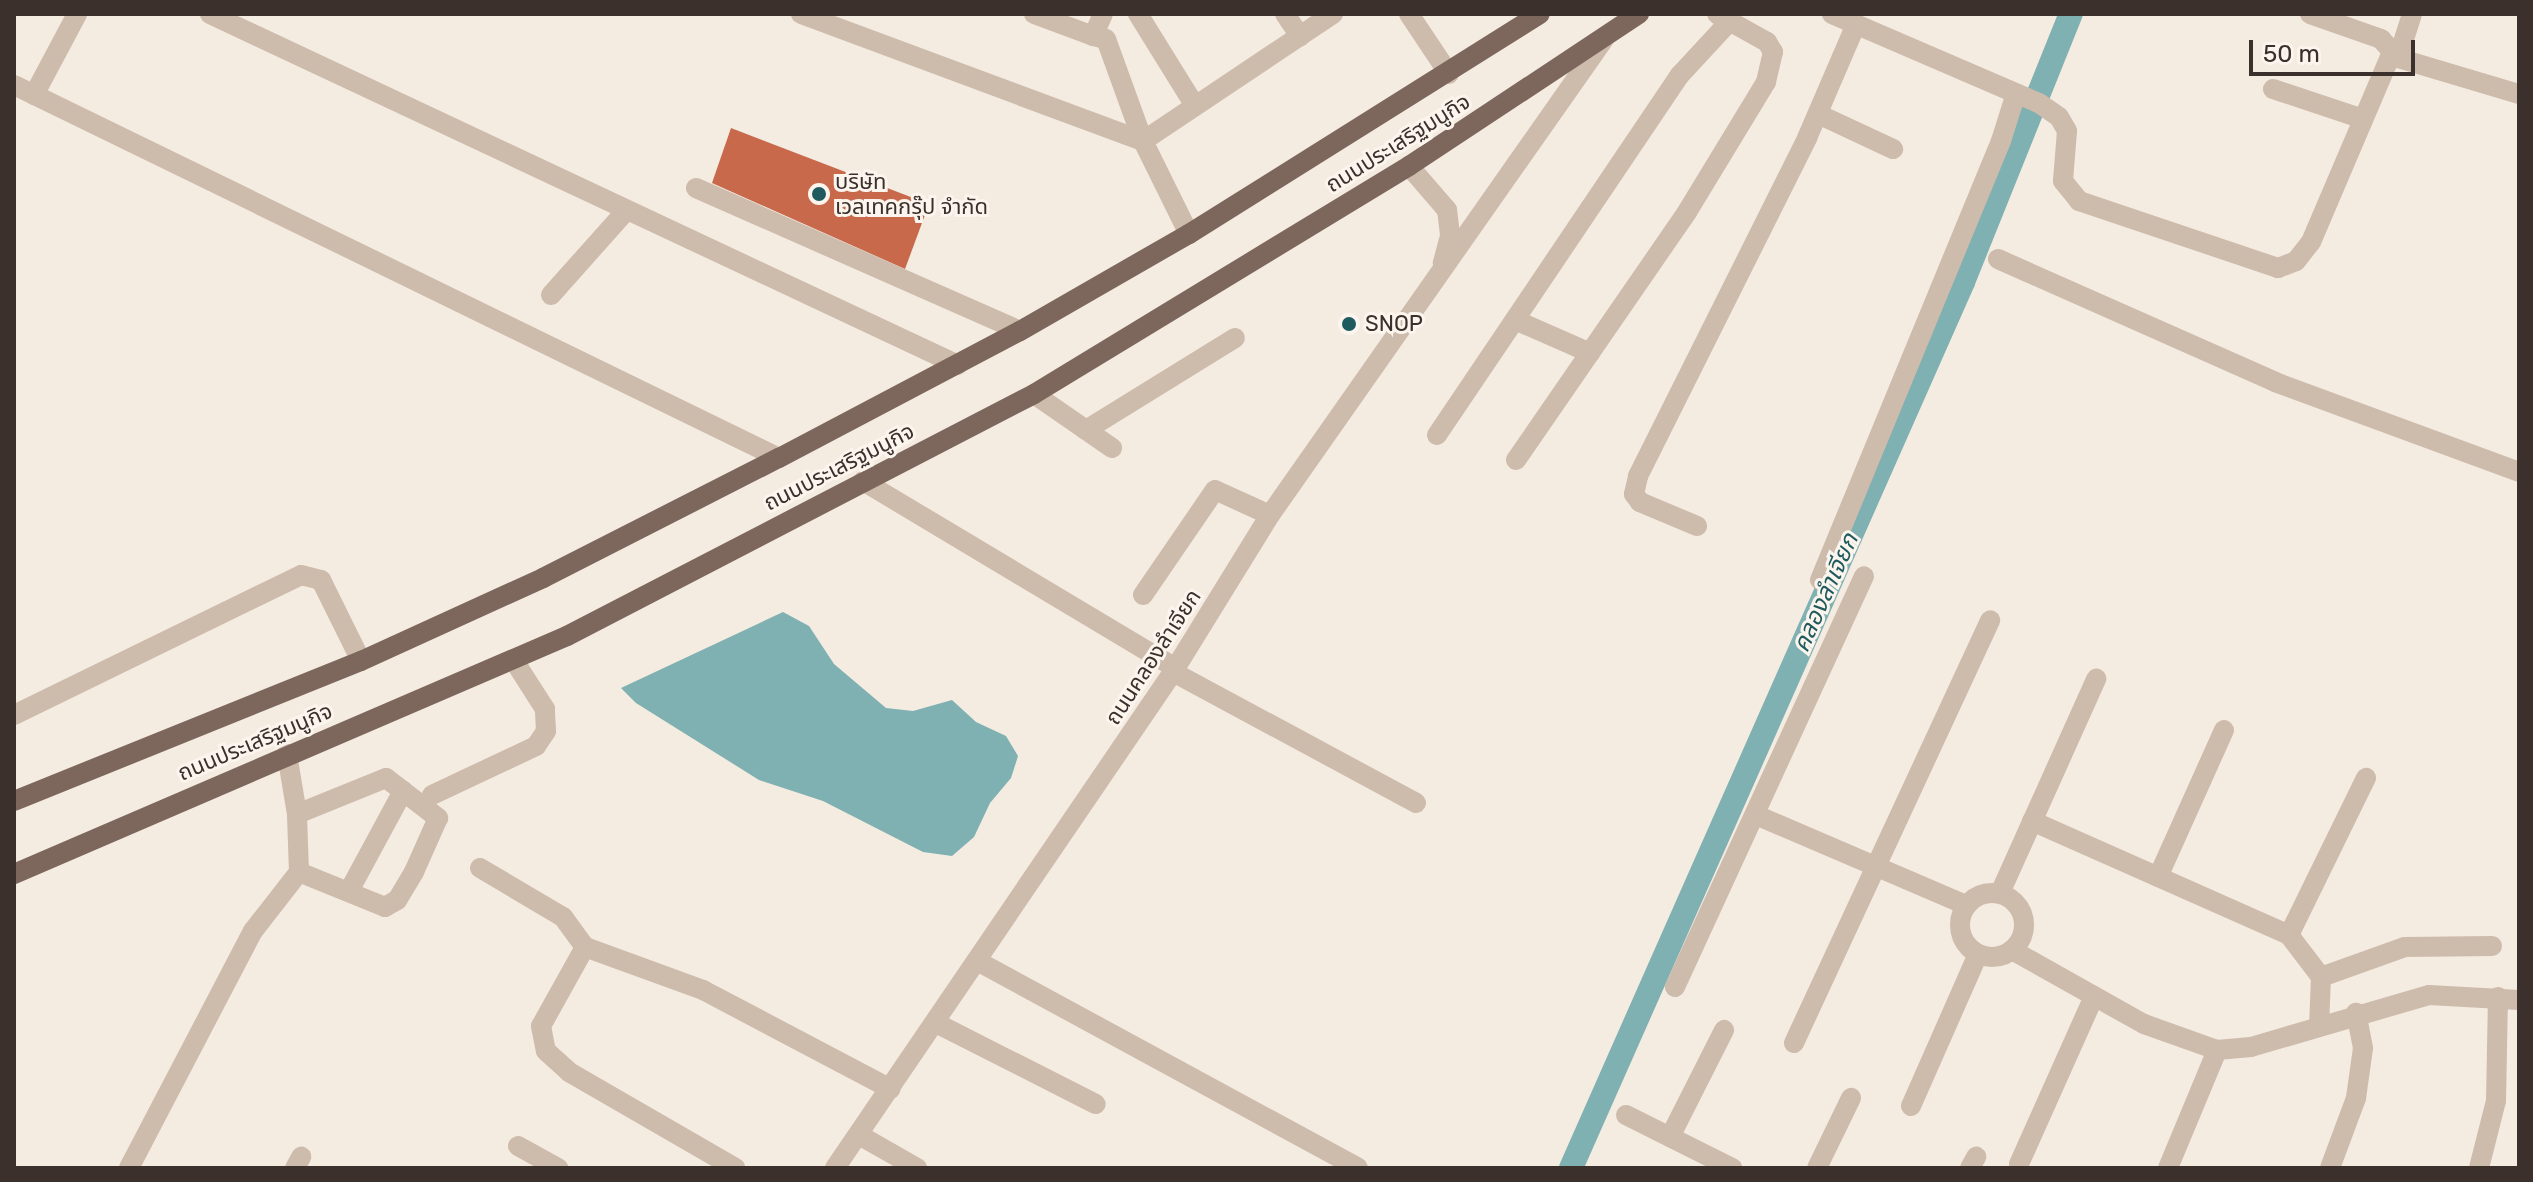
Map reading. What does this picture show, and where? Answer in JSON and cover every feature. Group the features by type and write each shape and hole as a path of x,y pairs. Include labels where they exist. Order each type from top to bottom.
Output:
{"main road":[{"name":"ถนนประเสริฐมนูกิจ","path":"14,801 361,661 543,578 779,458 958,365 1189,234 1449,74 1540,14"},
{"name":"ถนนประเสริฐมนูกิจ","path":"14,874 567,636 1034,394 1409,166 1639,14"}],"street":[{"path":"34,95 77,14"},
{"path":"210,14 625,212 958,365"},
{"path":"801,14 1143,141"},
{"path":"1034,14 1106,39 1143,141 1189,234"},
{"path":"1093,36 1103,14"},
{"path":"1138,14 1195,106"},
{"path":"1285,14 1300,36"},
{"path":"1143,141 1333,14"},
{"path":"1409,14 1449,74"},
{"path":"1832,14 2025,97 2059,117 2067,131 2063,181 2079,201 2269,267 2289,265 2301,255 2412,14"},
{"path":"2310,14 2381,39 2394,56 2519,94"},
{"path":"1437,435 1679,76 1724,17 1767,42 1773,52 1766,82 1687,212 1516,460"},
{"path":"1697,526 1640,502 1634,494 1638,476 1818,114 1856,24"},
{"path":"1439,279 1604,39"},
{"path":"14,85 779,458"},
{"path":"2273,89 2363,119"},
{"path":"1820,580 2001,141 2025,97"},
{"path":"1818,114 1893,149"},
{"name":"ถนนคลองลำเจียก","path":"835,1168 979,962 1175,670 1270,515 1439,279 1450,236 1447,210 1409,166"},
{"path":"696,188 1020,331"},
{"path":"551,295 625,212"},
{"path":"1998,259 2275,382 2519,472"},
{"path":"1515,320 1590,353"},
{"path":"1086,430 1235,338"},
{"path":"1034,394 1112,448"},
{"path":"863,481 1175,670 1416,803"},
{"path":"1143,595 1215,490 1270,515"},
{"path":"14,715 301,575 321,580 361,661"},
{"path":"1675,987 1864,576"},
{"path":"1794,1043 1990,620"},
{"path":"432,795 536,746 546,731 545,709 513,659"},
{"path":"2000,893 2096,679"},
{"path":"2158,877 2224,730"},
{"path":"129,1168 253,931 299,872 297,814 287,754"},
{"path":"297,814 386,778 438,818 414,872 397,900 385,907 299,872"},
{"path":"2289,935 2366,778"},
{"path":"349,891 403,791"},
{"path":"1756,815 1966,905"},
{"path":"2032,821 2289,935 2321,977 2319,1026"},
{"path":"480,868 563,917 585,947 703,990 891,1089"},
{"path":"2000,893 2022,913 2023,933 2012,950 1995,957 1978,954 1960,932 1966,905 1981,894 2000,893"},
{"path":"2321,977 2405,947 2492,946"},
{"path":"585,947 541,1026 546,1051 569,1072 735,1168"},
{"path":"2012,950 2144,1024 2217,1050 2251,1047 2356,1013 2429,995 2519,1000"},
{"path":"1911,1106 1978,954"},
{"path":"979,962 1358,1168"},
{"path":"2019,1164 2094,996"},
{"path":"2479,1168 2496,1101 2498,997"},
{"path":"2330,1168 2356,1098 2363,1048 2356,1013"},
{"path":"936,1023 1096,1104"},
{"path":"1670,1137 1724,1030"},
{"path":"2168,1168 2217,1050"},
{"path":"1817,1168 1851,1098"},
{"path":"1626,1115 1732,1168"},
{"path":"859,1135 917,1168"},
{"path":"518,1146 558,1168"}],"water":[{"path":"783,612 809,626 834,664 886,708 913,711 952,700 976,722 1006,736 1018,756 1011,778 990,803 974,837 952,856 923,852 823,801 759,780 636,703 621,688"}],"building":[{"name":"บริษัท เวลเทคกรุ๊ป จำกัด","path":"731,128 929,204 905,269 712,183"}],"waterway":[{"name":"คลองลำเจียก","path":"1571,1168 1963,282 2071,14"}],"place":[{"name":"บริษัท เวลเทคกรุ๊ป จำกัด","path":"819,194"},
{"name":"SNOP","path":"1349,324"}]}
